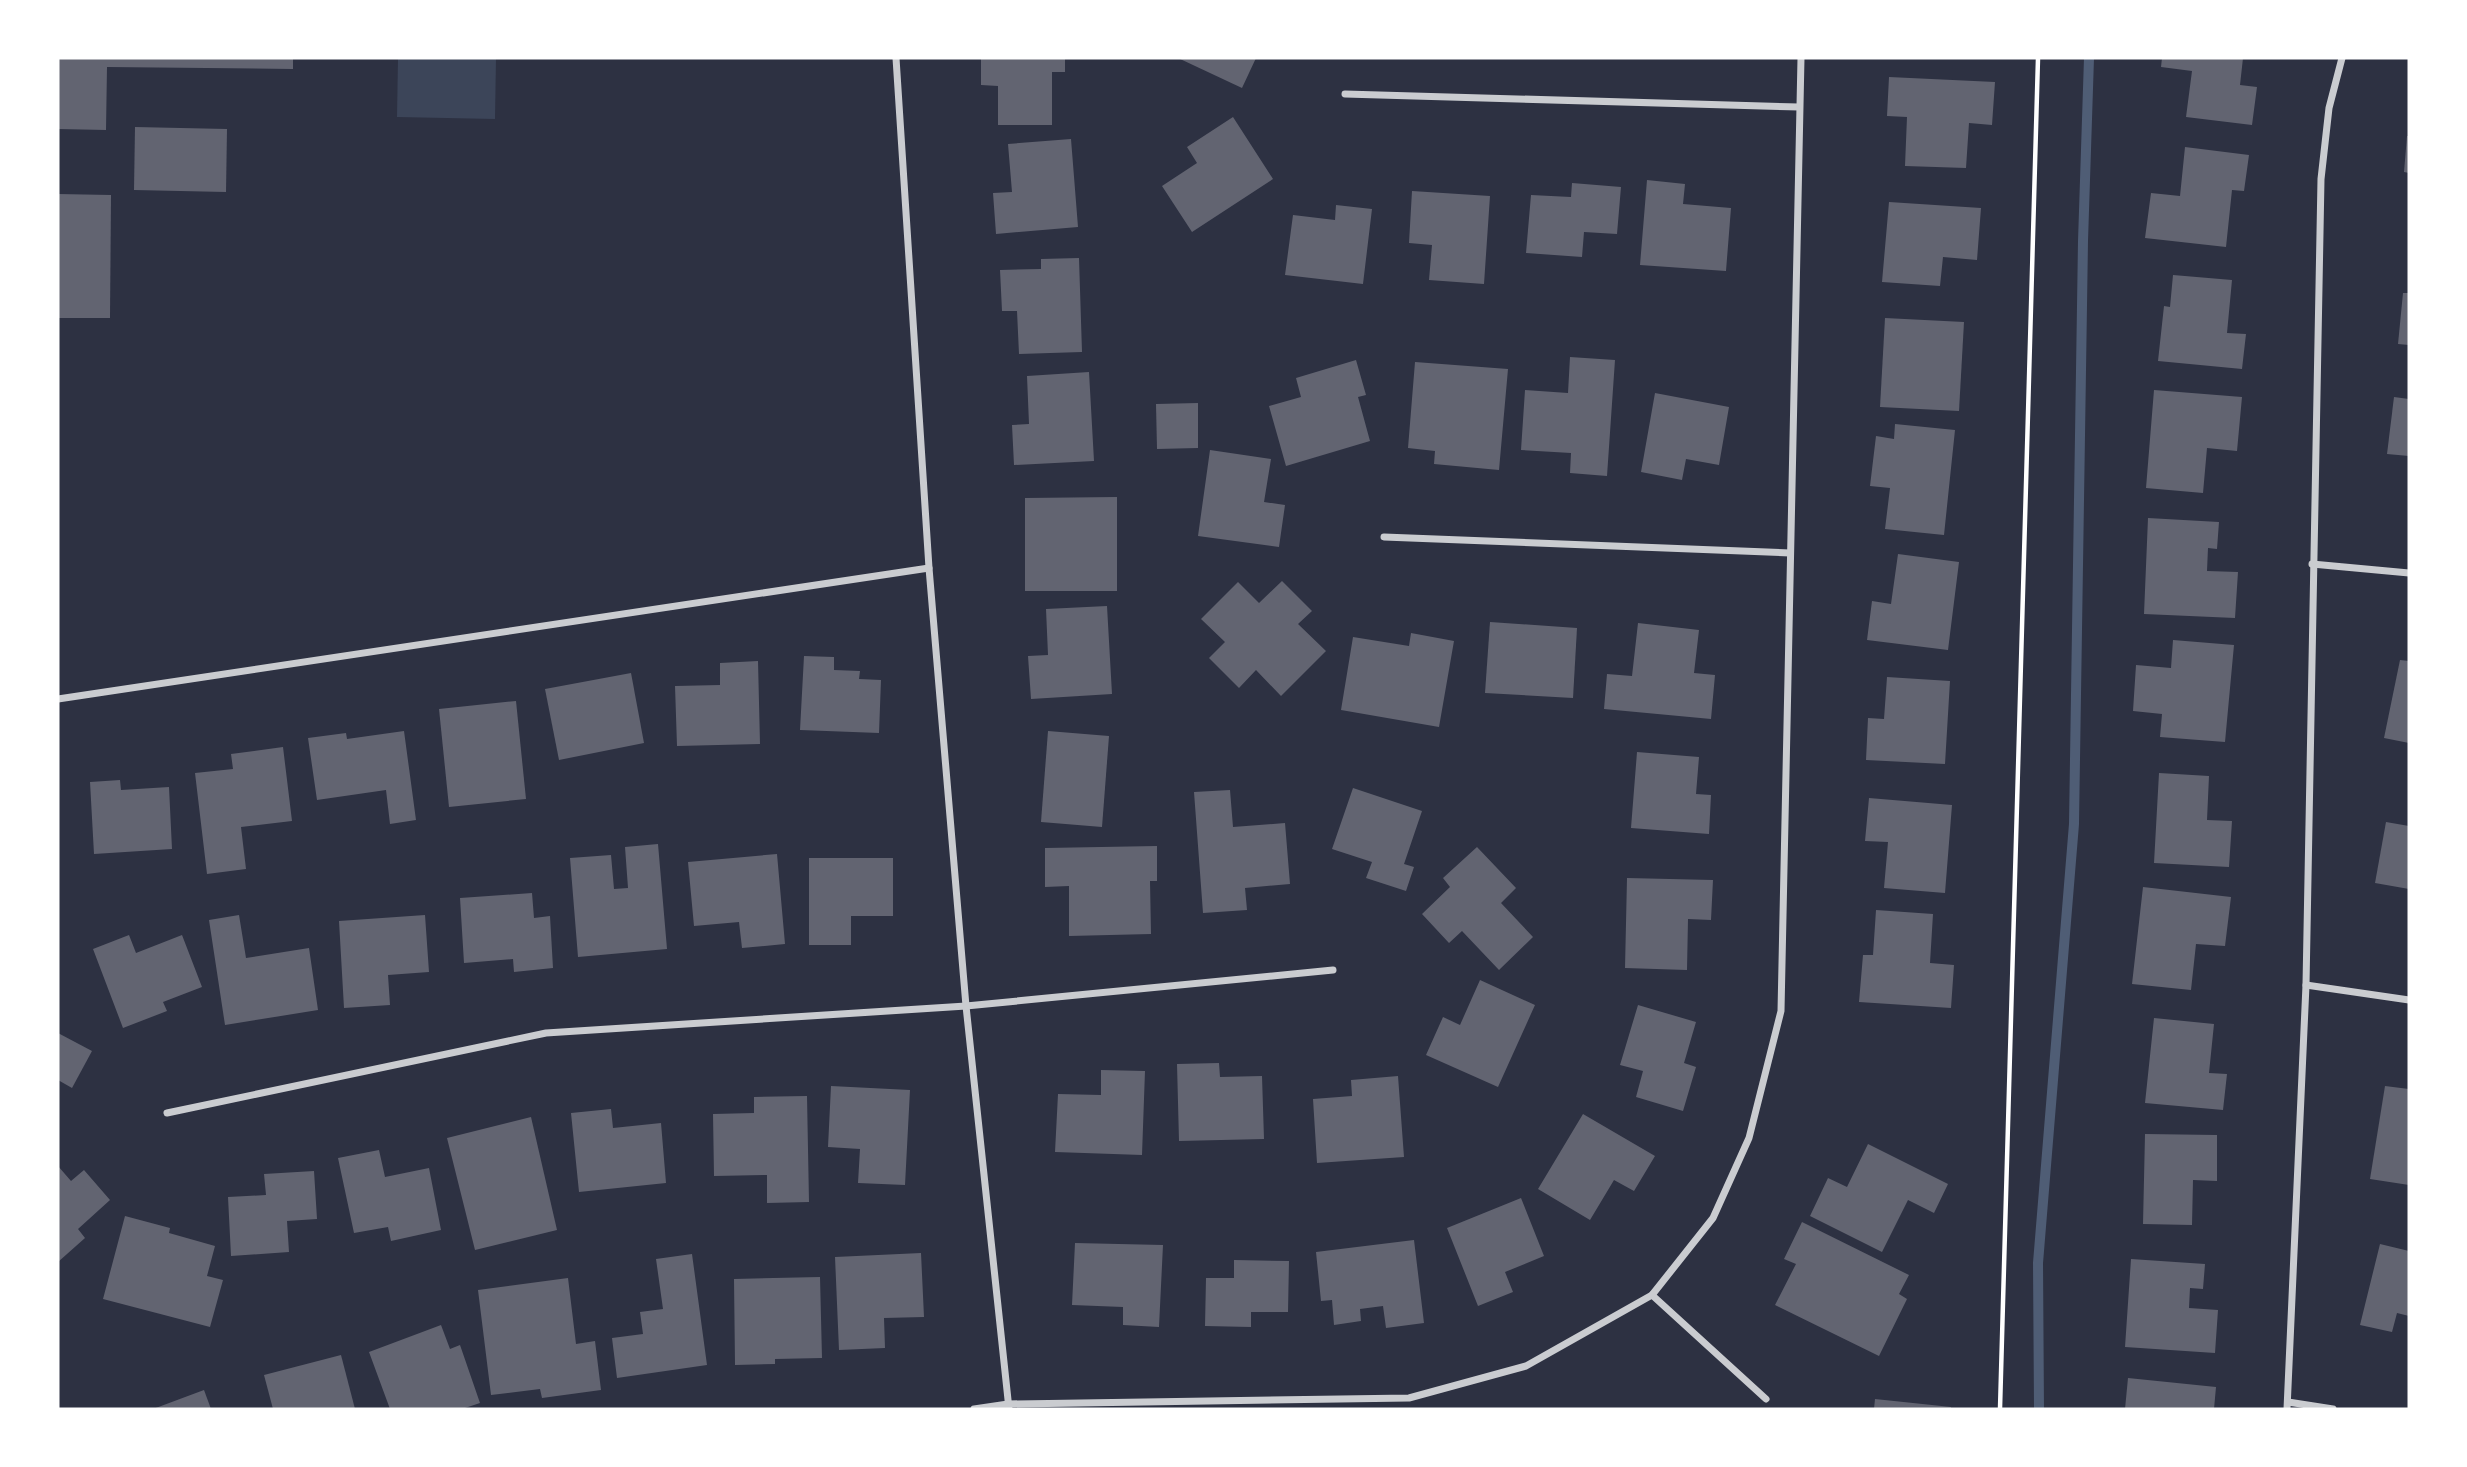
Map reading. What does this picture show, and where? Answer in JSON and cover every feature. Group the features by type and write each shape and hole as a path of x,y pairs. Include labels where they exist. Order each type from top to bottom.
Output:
{"street":[{"path":"896,58 929,568 966,1006 1008,1407"},
{"path":"974,1409 1409,1398 1526,1366 1652,1295 1713,1218 1749,1138 1781,1011 1801,58"},
{"path":"2333,1409 2288,1405 2306,985 2321,179 2329,108 2342,58"},
{"path":"1345,94 1799,107"},
{"path":"1384,537 1790,553"},
{"path":"2312,564 2409,573"},
{"path":"58,699 929,568"},
{"path":"167,1113 546,1033 966,1006 1332,970"},
{"path":"2306,985 2409,1000"},
{"path":"1652,1295 1766,1399"}],"path":[{"path":"2000,1409 2038,58"}],"shaded area":[{"path":"398,58 496,58 495,119 397,117"}],"building":[{"path":"58,58 293,58 293,69 107,67 106,130 58,129"},
{"path":"981,58 1065,58 1065,72 1052,72 1052,125 998,125 998,86 981,85"},
{"path":"1178,58 1256,58 1242,88"},
{"path":"2162,58 2243,58 2240,85 2257,87 2252,125 2186,117 2192,71 2161,67"},
{"path":"1889,77 1995,82 1992,125 1969,123 1966,168 1905,166 1907,117 1887,116"},
{"path":"1233,117 1273,179 1192,232 1162,186 1197,163 1187,147"},
{"path":"135,127 227,129 226,192 134,190"},
{"path":"2409,136 2409,173 2404,172"},
{"path":"1071,139 1078,227 996,234 993,193 1012,192 1008,144"},
{"path":"2185,147 2249,155 2244,191 2232,190 2226,247 2145,238 2151,193 2180,196"},
{"path":"1647,180 1685,184 1683,204 1731,208 1726,271 1640,265"},
{"path":"1572,183 1621,187 1617,234 1584,232 1582,257 1526,253 1531,195 1571,197"},
{"path":"1412,191 1490,196 1484,284 1429,280 1432,245 1409,243"},
{"path":"58,194 111,195 110,318 58,318"},
{"path":"1889,202 1981,208 1977,260 1943,257 1940,286 1882,282"},
{"path":"1336,205 1372,209 1363,284 1285,275 1293,215 1335,220"},
{"path":"1079,258 1082,352 1019,354 1017,311 1002,311 1000,270 1041,269 1041,259"},
{"path":"2173,275 2232,280 2227,333 2246,334 2242,369 2158,361 2164,306 2170,307"},
{"path":"2403,293 2409,293 2409,345 2398,344"},
{"path":"1885,318 1964,322 1959,411 1880,407"},
{"path":"1570,357 1615,360 1607,476 1570,473 1571,453 1521,450 1525,390 1568,393"},
{"path":"1356,360 1366,395 1358,397 1370,441 1286,466 1269,406 1301,397 1296,378"},
{"path":"1415,362 1508,369 1499,470 1434,464 1435,451 1408,448"},
{"path":"1089,372 1094,461 1014,465 1012,425 1029,424 1027,376"},
{"path":"2154,390 2242,397 2237,451 2207,448 2203,493 2146,488"},
{"path":"1655,393 1729,407 1719,465 1686,459 1682,480 1641,472"},
{"path":"2394,397 2409,399 2409,456 2387,454"},
{"path":"1198,403 1198,448 1157,449 1156,404"},
{"path":"1895,424 1955,430 1944,535 1885,529 1890,488 1870,486 1876,436 1894,439"},
{"path":"1210,450 1271,459 1264,502 1285,505 1279,547 1198,536"},
{"path":"1117,497 1117,591 1025,591 1025,498"},
{"path":"2148,518 2219,522 2217,549 2208,548 2207,571 2238,572 2235,618 2144,614"},
{"path":"1898,554 1959,562 1948,650 1867,640 1872,601 1891,604"},
{"path":"1282,581 1312,611 1298,624 1326,651 1281,696 1256,670 1239,688 1209,658 1225,642 1201,619 1238,582 1259,603"},
{"path":"1107,606 1112,694 1031,699 1028,656 1048,655 1046,609"},
{"path":"1490,622 1577,628 1573,698 1485,693"},
{"path":"1638,623 1699,630 1694,673 1715,675 1711,719 1604,709 1607,674 1632,676"},
{"path":"1411,633 1454,641 1439,727 1341,710 1353,637 1409,646"},
{"path":"2173,640 2234,645 2225,742 2160,737 2162,714 2133,711 2136,665 2171,668"},
{"path":"804,656 834,657 834,670 860,671 859,679 881,680 879,733 800,730"},
{"path":"2400,660 2409,661 2409,743 2384,738"},
{"path":"758,661 760,744 677,746 675,686 720,685 720,663"},
{"path":"631,673 644,743 559,760 545,689"},
{"path":"1887,677 1950,681 1945,764 1866,760 1868,718 1884,719"},
{"path":"516,701 526,799 449,807 439,709"},
{"path":"404,731 416,820 390,824 386,790 317,800 308,738 346,733 347,739"},
{"path":"1048,731 1109,736 1102,827 1041,822"},
{"path":"283,747 292,821 241,827 246,869 207,874 195,773 233,769 231,754"},
{"path":"1637,752 1699,757 1696,794 1711,795 1709,834 1631,828"},
{"path":"2159,773 2209,776 2207,820 2232,821 2229,867 2154,863"},
{"path":"120,780 121,790 169,787 172,849 94,854 90,782"},
{"path":"1353,788 1422,811 1404,864 1414,867 1406,891 1366,878 1372,862 1332,849"},
{"path":"1230,790 1233,827 1285,823 1290,884 1245,888 1247,910 1203,913 1194,792"},
{"path":"1869,798 1952,805 1945,893 1884,888 1888,842 1865,841"},
{"path":"2386,822 2409,826 2409,889 2375,883"},
{"path":"658,844 667,949 578,957 570,858 611,855 614,889 628,888 625,847"},
{"path":"1157,846 1157,881 1150,881 1151,934 1069,936 1069,886 1045,887 1045,848"},
{"path":"1477,847 1516,888 1501,903 1533,937 1499,970 1462,931 1449,943 1422,914 1450,887 1443,878"},
{"path":"777,854 785,944 742,948 739,922 694,926 688,862"},
{"path":"809,858 893,858 893,916 851,916 851,945 809,945"},
{"path":"1627,878 1713,880 1711,920 1688,919 1687,970 1625,968"},
{"path":"2143,887 2231,897 2225,946 2196,944 2191,990 2132,984"},
{"path":"532,893 534,918 550,916 553,968 514,972 513,959 464,963 460,898"},
{"path":"1876,910 1933,914 1930,963 1954,965 1951,1008 1859,1002 1863,955 1873,955"},
{"path":"239,915 246,958 309,948 318,1010 225,1025 209,920"},
{"path":"425,915 429,972 388,975 390,1005 344,1008 339,921"},
{"path":"129,935 136,953 182,935 202,987 163,1002 167,1011 123,1028 93,949"},
{"path":"1480,980 1535,1005 1498,1087 1426,1055 1443,1017 1460,1025"},
{"path":"1638,1005 1696,1022 1684,1063 1696,1067 1683,1111 1636,1097 1643,1071 1620,1065"},
{"path":"2154,1018 2214,1024 2209,1073 2227,1074 2223,1110 2145,1103"},
{"path":"58,1033 92,1051 72,1088 58,1080"},
{"path":"1219,1063 1220,1077 1262,1076 1264,1139 1179,1141 1177,1064"},
{"path":"1101,1070 1145,1071 1142,1155 1055,1152 1058,1094 1101,1095"},
{"path":"1398,1076 1404,1157 1317,1163 1313,1099 1352,1096 1351,1080"},
{"path":"831,1086 910,1090 905,1185 858,1183 860,1149 828,1147"},
{"path":"2385,1086 2409,1089 2409,1185 2370,1179"},
{"path":"807,1096 809,1202 767,1203 767,1175 714,1176 713,1114 754,1113 754,1097"},
{"path":"611,1109 613,1128 661,1123 666,1183 579,1192 571,1113"},
{"path":"1583,1114 1655,1156 1634,1191 1614,1180 1590,1220 1538,1189"},
{"path":"531,1117 557,1230 475,1250 447,1138"},
{"path":"2145,1134 2217,1135 2217,1181 2193,1180 2192,1225 2143,1224"},
{"path":"1868,1144 1948,1184 1934,1213 1908,1200 1882,1252 1810,1216 1828,1178 1847,1187"},
{"path":"379,1150 385,1177 429,1168 441,1230 391,1241 388,1227 354,1233 338,1158"},
{"path":"58,1166 71,1181 84,1170 110,1200 78,1229 85,1238 58,1262"},
{"path":"314,1171 317,1219 287,1221 289,1252 231,1256 228,1197 266,1195 264,1174"},
{"path":"1521,1198 1544,1256 1505,1272 1513,1292 1478,1306 1447,1228"},
{"path":"125,1216 170,1228 169,1233 215,1246 207,1276 223,1280 210,1327 103,1299"},
{"path":"1802,1222 1909,1275 1899,1294 1907,1299 1879,1356 1775,1305 1796,1264 1784,1259"},
{"path":"1414,1240 1424,1323 1386,1328 1383,1306 1360,1309 1361,1321 1334,1325 1332,1300 1321,1301 1316,1252"},
{"path":"1075,1243 1163,1245 1159,1327 1123,1325 1123,1307 1072,1305"},
{"path":"2380,1244 2409,1251 2409,1316 2397,1313 2392,1332 2360,1325"},
{"path":"921,1253 924,1317 884,1318 885,1348 839,1350 835,1257"},
{"path":"692,1254 707,1365 617,1378 612,1338 643,1334 640,1312 663,1309 656,1259"},
{"path":"2131,1259 2205,1264 2203,1289 2190,1288 2189,1308 2218,1310 2215,1353 2125,1347"},
{"path":"1234,1260 1289,1261 1288,1312 1251,1312 1251,1327 1205,1326 1206,1278 1234,1278"},
{"path":"820,1277 822,1358 775,1359 775,1364 735,1365 734,1279"},
{"path":"568,1278 576,1344 595,1341 601,1390 542,1398 540,1389 491,1395 478,1290"},
{"path":"441,1325 450,1349 460,1345 480,1403 462,1409 390,1409 369,1352"},
{"path":"341,1355 355,1409 273,1409 264,1375"},
{"path":"2128,1378 2216,1387 2214,1409 2125,1409"},
{"path":"204,1390 211,1409 153,1409"},
{"path":"1875,1399 1951,1407 1951,1409 1874,1409"}],"waterway":[{"path":"2039,1409 2038,1263 2074,824 2083,241 2089,58"}]}
